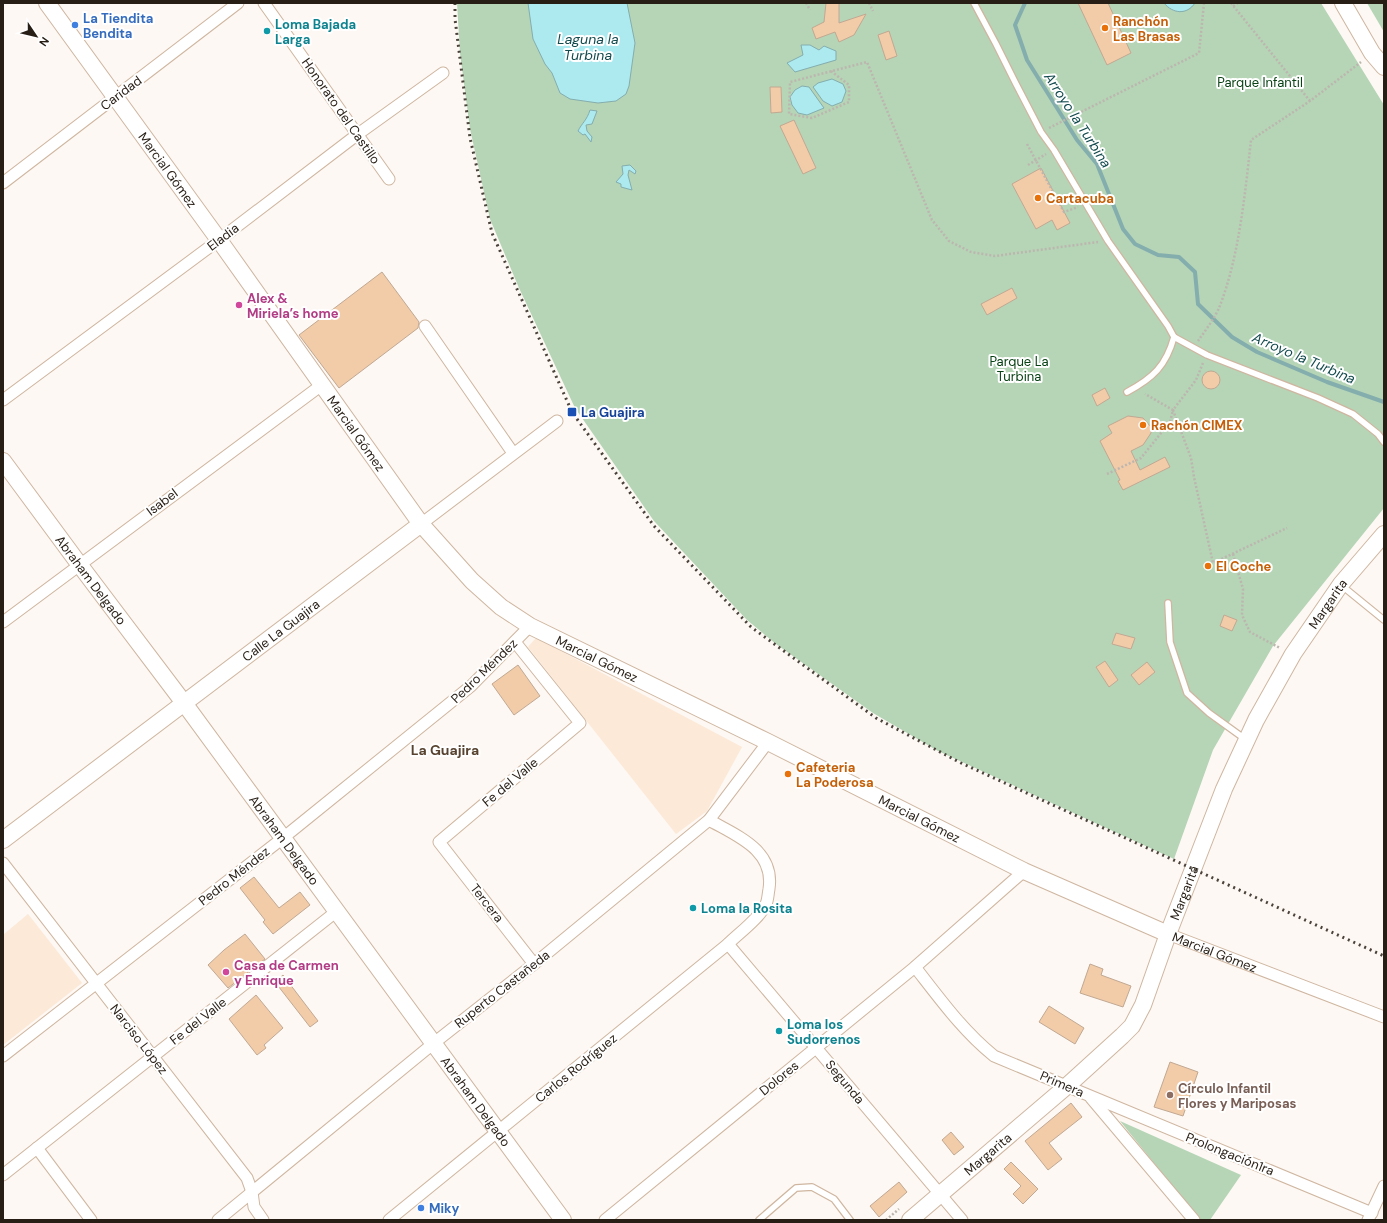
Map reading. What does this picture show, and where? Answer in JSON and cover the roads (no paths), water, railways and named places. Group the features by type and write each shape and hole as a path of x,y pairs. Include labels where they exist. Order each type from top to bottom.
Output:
{"main road":[{"name":"Marcial Gómez","path":"47,3 323,384 421,524 472,581 501,606 530,626 768,742 1024,871 1168,934"},
{"path":"1343,3 1372,53 1384,67"},
{"name":"Abraham Delgado","path":"3,461 184,703 563,1220"},
{"name":"Calle La Guajira","path":"3,840 421,524"},
{"name":"Margarita","path":"910,1220 1067,1086 1132,1026 1143,1005 1168,934 1224,789 1256,720 1293,654 1341,584 1384,534"}],"street":[{"name":"Caridad","path":"3,183 238,3"},
{"name":"Honorato del Castillo","path":"264,3 389,179"},
{"name":"Eladia","path":"3,400 219,240 358,134 443,73"},
{"path":"425,326 513,454"},
{"name":"Isabel","path":"3,622 323,384"},
{"name":"Calle La Guajira","path":"421,524 557,421"},
{"name":"Pedro Méndez","path":"3,1056 283,838 471,686 530,626"},
{"name":"Fe del Valle","path":"439,842 580,723 515,642"},
{"name":"Ruperto Castañeda","path":"218,1220 709,820 768,742"},
{"name":"Carlos Rodríguez","path":"389,1220 728,944 760,914 767,904 770,879 770,873 761,855 749,842 709,820"},
{"name":"Tercera","path":"439,842 534,964"},
{"name":"Narciso López","path":"3,863 247,1178 252,1192 254,1207 263,1220"},
{"name":"Dolores","path":"605,1220 915,967 1024,871"},
{"name":"Fe del Valle","path":"3,1175 337,912"},
{"name":"Marcial Gómez","path":"1168,934 1384,1017"},
{"name":"Segunda","path":"728,944 962,1220"},
{"name":"Primera","path":"915,967 958,1022 977,1043 994,1056 1089,1096 1194,1220"},
{"name":"Prolongación1ra","path":"1089,1096 1370,1216"},
{"path":"37,1148 91,1220"},
{"path":"1370,1216 1384,1186"}],"lane":[{"path":"974,3 1032,117 1054,150 1108,241 1168,326 1174,337 1207,355 1318,398 1353,414 1378,434 1384,442"},
{"path":"1127,392 1142,384 1165,361 1174,337"},
{"path":"1341,584 1384,620"},
{"path":"1168,603 1170,642 1187,693 1209,713 1247,740"},
{"path":"759,1220 796,1188 812,1187 834,1200 850,1220"}],"water":[{"name":"Laguna la Turbina","path":"528,3 627,3 635,43 629,86 626,94 616,101 598,103 570,99 560,93 552,73 545,64 533,39"},
{"path":"1164,3 1195,3 1188,10 1180,12 1168,7"},
{"path":"801,45 810,45 819,50 824,46 836,51 836,60 795,72 787,63 803,55"},
{"path":"832,79 843,84 846,91 842,102 832,106 823,101 813,87 818,83"},
{"path":"802,86 809,87 824,108 807,115 798,113 792,105 790,97 795,90"},
{"path":"590,110 597,111 592,124 586,125 587,131 592,137 591,142 585,134 583,135 578,131"},
{"path":"630,165 636,171 635,174 629,170 628,175 632,190 621,187 621,184 616,182 623,174 622,166"}],"waterway":[{"name":"Arroyo la Turbina","path":"1025,3 1015,25 1027,60 1077,140 1097,164 1123,229 1135,244 1158,255 1179,257 1195,272 1198,304 1232,337 1257,352 1327,382 1384,402"}],"railway":[{"path":"455,3 455,19 470,138 492,233 572,412 654,526 751,627 876,718 961,763 1384,956"}],"place":[{"name":"La Tiendita Bendita","path":"75,25"},
{"name":"Ranchón Las Brasas","path":"1105,28"},
{"name":"Loma Bajada Larga","path":"267,31"},
{"name":"Cartacuba","path":"1038,198"},
{"name":"Alex & Miriela’s home","path":"239,305"},
{"name":"La Guajira","path":"572,412"},
{"name":"Rachón CIMEX","path":"1143,425"},
{"name":"El Coche","path":"1208,566"},
{"name":"Cafeteria La Poderosa","path":"788,774"},
{"name":"Loma la Rosita","path":"693,908"},
{"name":"Casa de Carmen y Enrique","path":"226,972"},
{"name":"Loma los Sudorrenos","path":"779,1031"},
{"name":"Círculo Infantil Flores y Mariposas","path":"1170,1095"},
{"name":"Miky","path":"421,1208"}],"district":[{"name":"La Guajira","path":"445,750"}],"park label":[{"name":"Parque Infantil","path":"1260,82"},
{"name":"Parque La Turbina","path":"1019,368"}]}
